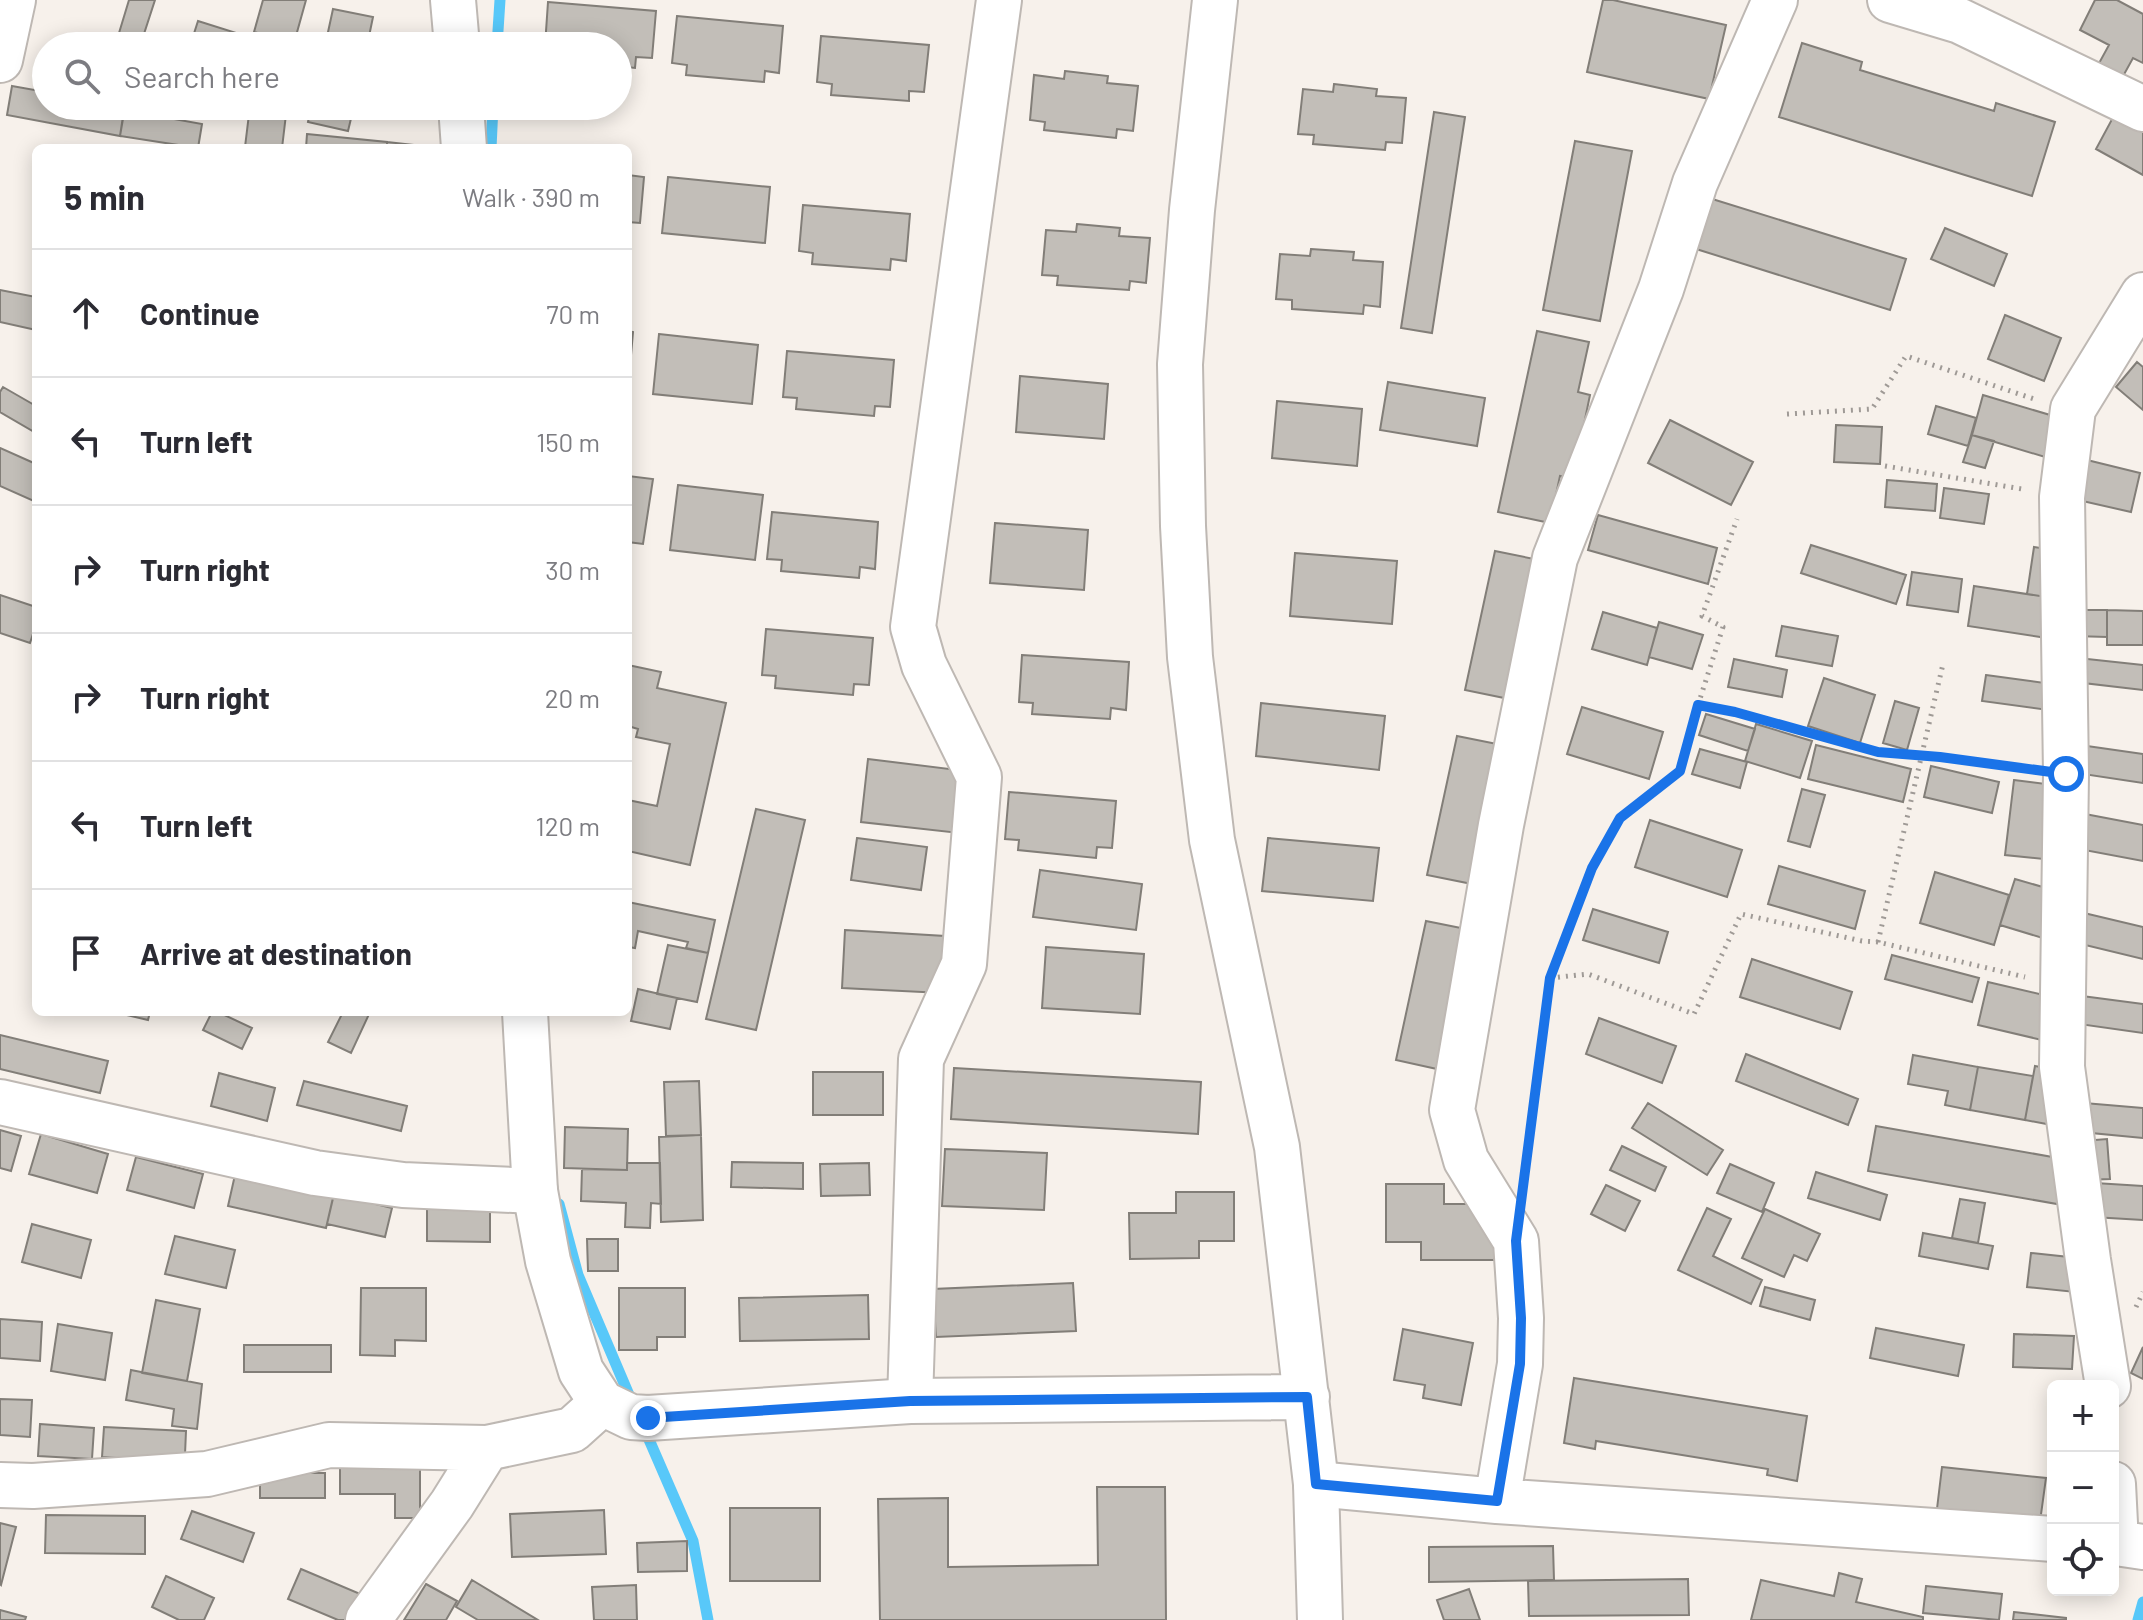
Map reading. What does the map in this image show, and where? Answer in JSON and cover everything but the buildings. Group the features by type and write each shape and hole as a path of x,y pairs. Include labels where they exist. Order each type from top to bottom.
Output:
{"street":[{"path":"0,60 13,0"},
{"path":"453,0 456,32"},
{"path":"910,1401 921,1059 964,964 979,777 924,665 913,627 999,0"},
{"path":"1215,0 1192,210 1180,364 1183,526 1190,657 1212,840 1277,1147 1316,1484 1320,1620"},
{"path":"1497,1501 1520,1364 1521,1318 1516,1241 1466,1160 1452,1110 1501,825 1555,558 1661,289 1695,183 1775,0"},
{"path":"1890,0 1960,21 2143,109"},
{"path":"462,120 464,144"},
{"path":"2107,1380 2062,1067 2066,774 2062,497 2073,409 2143,295"},
{"path":"525,1016 535,1191 548,1261 581,1371 627,1413"},
{"path":"0,1102 315,1173 403,1185 535,1191"},
{"path":"0,1485 33,1486 207,1474 329,1445 487,1448 572,1430 627,1413 910,1401 1307,1397"},
{"path":"368,1620 452,1504 487,1448"},
{"path":"1316,1484 1497,1501 2047,1539"},
{"path":"2124,1544 2143,1506"},
{"path":"2119,1517 2124,1544"}],"path":[{"path":"1787,414 1872,409 1906,356 2052,405 2073,409"},
{"path":"1885,466 2062,497"},
{"path":"1524,1178 1550,978 1592,868 1620,818 1680,771 1723,627 1702,616 1737,519"},
{"path":"1878,942 1943,664"},
{"path":"1698,705 1735,712 1878,752 2066,774"},
{"path":"1550,978 1588,974 1694,1014 1741,914 2063,984"}],"waterway":[{"path":"498,32 500,0"},
{"path":"491,144 492,120"},
{"path":"559,1204 578,1275 632,1402"},
{"path":"644,1428 693,1541 708,1620"},
{"path":"2138,1620 2143,1602"}],"route":[{"path":"648,1418 910,1401 1307,1397 1316,1484 1497,1501 1520,1364 1521,1318 1516,1241 1550,978 1592,868 1620,818 1680,771 1698,705 1735,712 1878,752 2066,774"}]}
